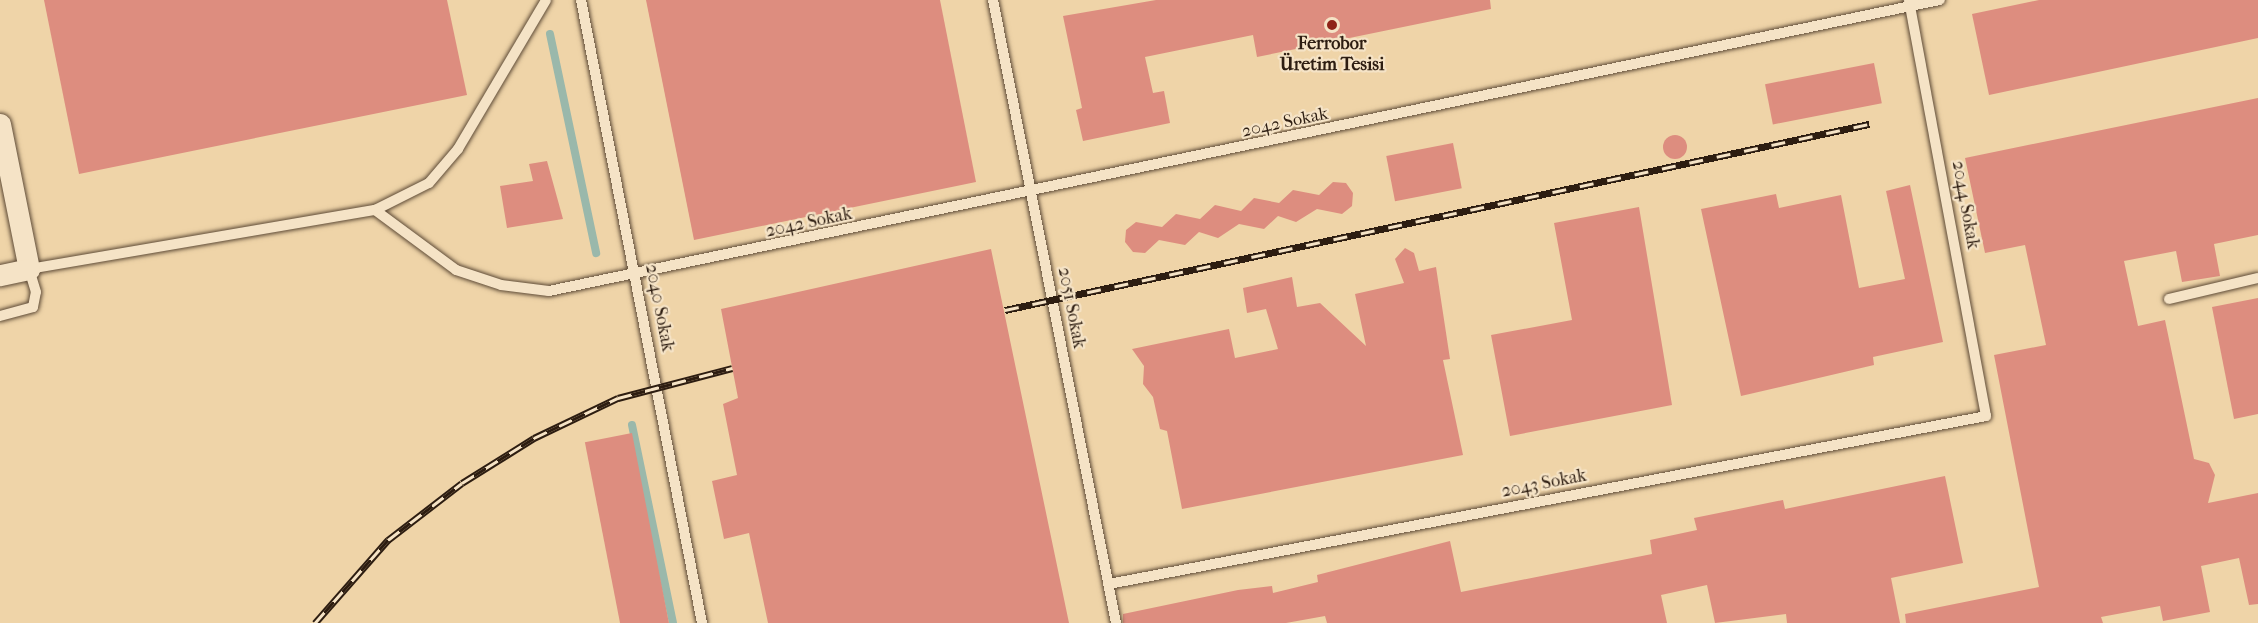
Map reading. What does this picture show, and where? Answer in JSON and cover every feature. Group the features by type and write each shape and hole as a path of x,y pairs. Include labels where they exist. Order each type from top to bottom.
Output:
{"street":[{"path":"0,124 29,269 0,275"}],"lane":[{"path":"0,316 33,307 36,292 29,269 375,210 429,183 458,149 546,0"},
{"name":"2040 Sokak","path":"581,0 702,623"},
{"name":"2051 Sokak","path":"993,0 1116,623"},
{"name":"2042 Sokak","path":"375,210 456,270 501,285 549,291 636,277 1910,3 1940,0"},
{"name":"2044 Sokak","path":"1910,3 1986,416"},
{"path":"2169,299 2258,278"},
{"name":"2043 Sokak","path":"1109,584 1986,416"}],"building":[{"path":"44,0 447,0 467,95 79,174"},
{"path":"646,0 940,0 976,182 694,240"},
{"path":"1156,0 1490,0 1491,9 1257,57 1253,35 1145,57 1153,93 1164,91 1170,123 1083,141 1076,110 1082,108 1063,16"},
{"path":"2039,0 2258,0 2258,38 1989,95 1972,14"},
{"path":"1874,63 1882,103 1773,124 1765,84"},
{"path":"2258,98 2258,235 2214,244 2220,276 2182,282 2176,251 2124,261 2138,326 2165,320 2194,459 2209,463 2215,475 2208,503 2258,493 2258,604 2249,605 2239,558 2201,566 2210,612 2163,621 2160,606 2101,617 2103,623 1906,623 1905,614 2039,587 1994,355 2046,345 2025,245 1985,253 1965,158"},
{"path":"1675,135 1684,138 1687,147 1684,156 1675,159 1666,156 1663,147 1666,138"},
{"path":"1453,143 1462,188 1395,201 1386,156"},
{"path":"547,161 563,219 507,228 500,186 533,181 529,164"},
{"path":"1333,182 1346,183 1353,193 1352,206 1342,214 1317,209 1296,222 1278,216 1264,229 1239,224 1218,238 1199,232 1185,245 1159,240 1145,253 1133,252 1125,242 1126,230 1136,222 1162,227 1176,214 1200,219 1215,205 1241,211 1254,198 1279,203 1293,190 1319,195"},
{"path":"1910,185 1943,342 1873,357 1874,365 1741,396 1701,209 1776,194 1779,208 1841,195 1859,288 1905,279 1886,191"},
{"path":"1639,207 1672,405 1510,436 1491,335 1572,320 1554,223"},
{"path":"1405,248 1414,253 1419,271 1436,267 1450,359 1443,360 1463,455 1182,509 1167,431 1160,429 1153,397 1143,384 1144,366 1132,349 1229,329 1235,358 1278,349 1266,309 1247,313 1243,288 1292,277 1297,307 1320,303 1366,346 1355,294 1404,283 1395,259"},
{"path":"991,249 1069,623 768,623 749,533 724,539 712,481 737,475 723,404 738,398 721,309"},
{"path":"2258,298 2258,414 2234,419 2212,307"},
{"path":"632,433 669,623 620,623 585,442"},
{"path":"1945,476 1963,563 1891,578 1900,623 1787,623 1786,614 1715,623 1707,585 1661,595 1667,623 1327,623 1325,616 1286,623 1123,623 1123,614 1238,590 1272,586 1273,593 1318,582 1317,575 1450,541 1461,592 1652,554 1650,540 1697,530 1694,518 1783,500 1785,509"}],"waterway":[{"path":"550,34 596,253"},
{"path":"632,425 673,623"}],"railway":[{"path":"1005,310 1869,124"},
{"path":"315,623 388,540 462,483 534,438 618,398 732,368"}],"place":[{"name":"Ferrobor Üretim Tesisi","path":"1332,25"}]}
